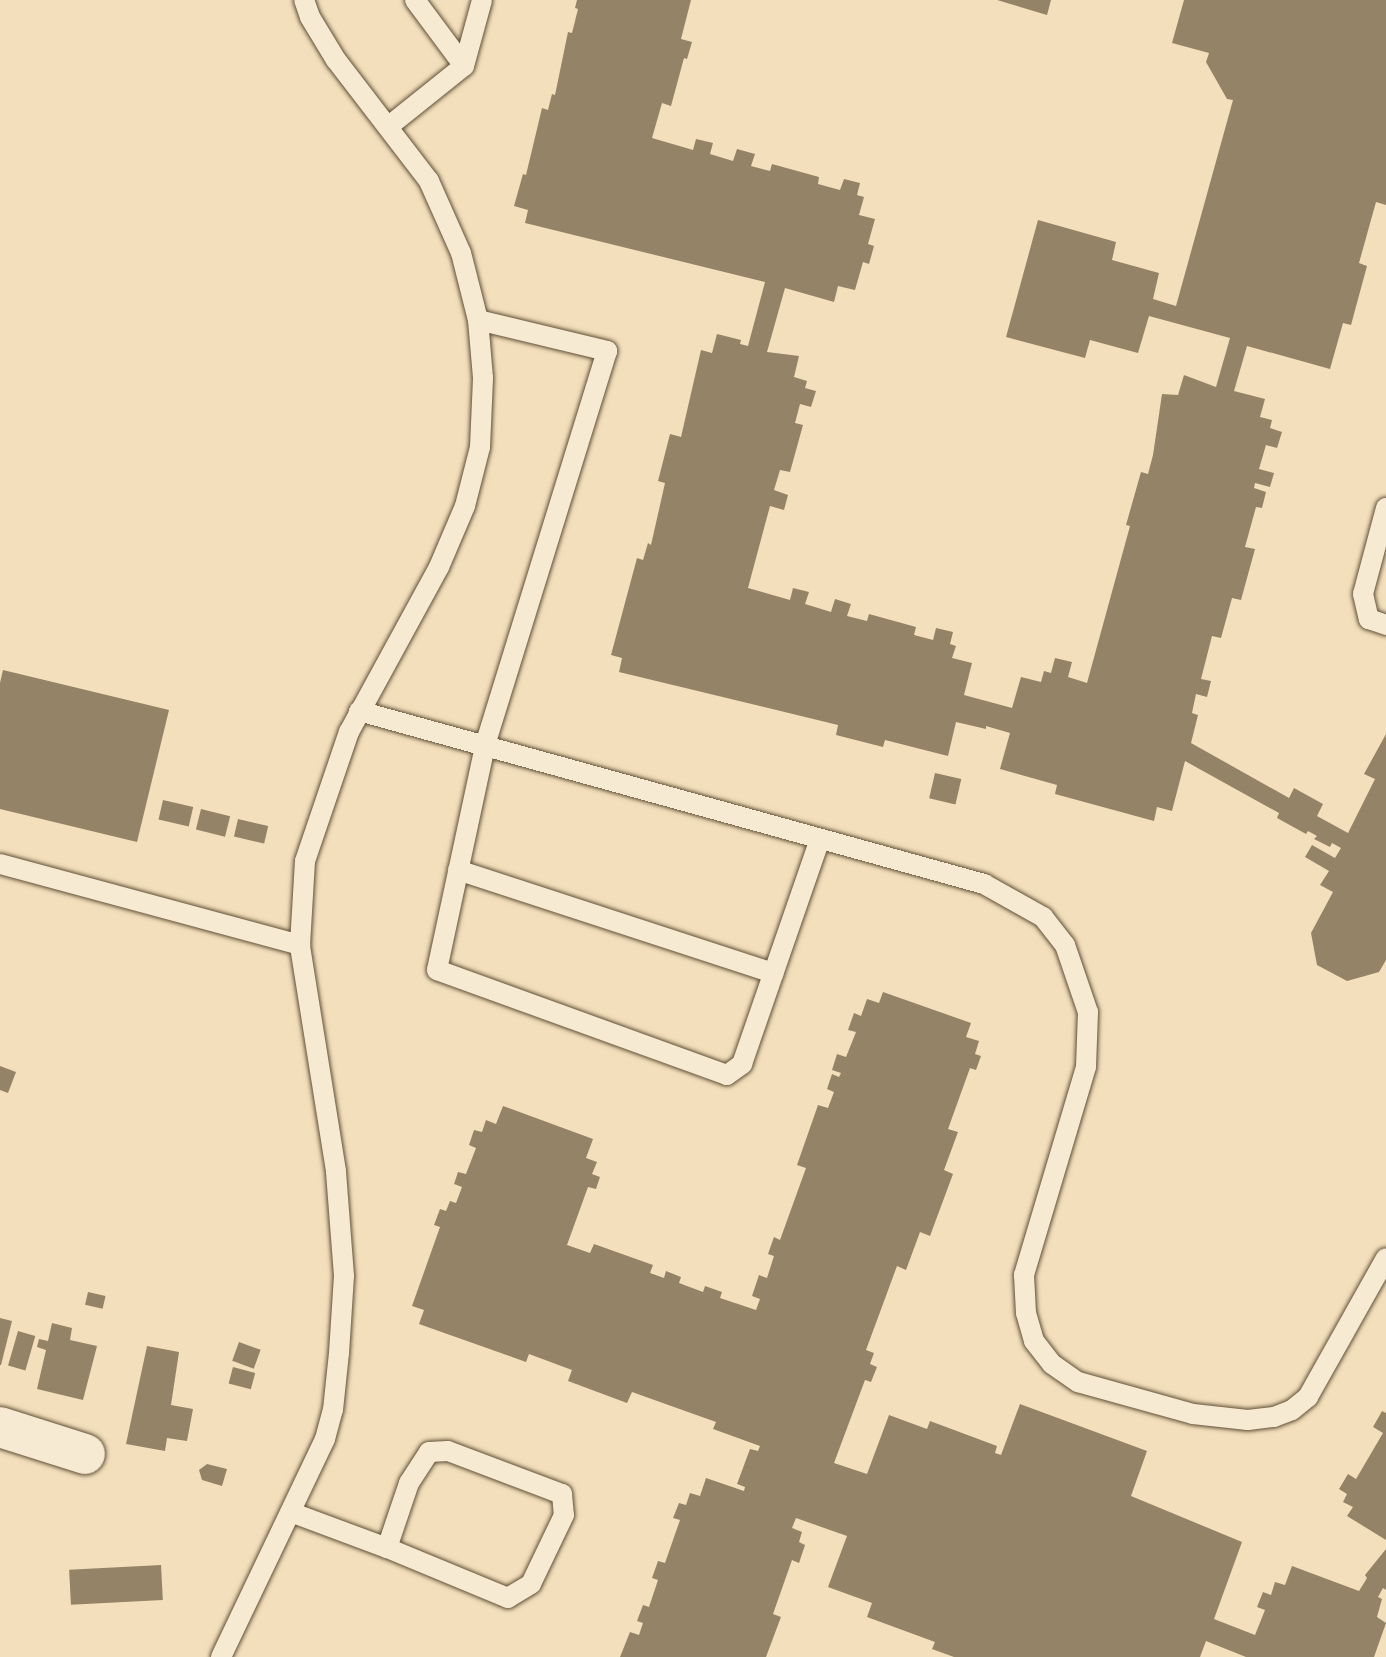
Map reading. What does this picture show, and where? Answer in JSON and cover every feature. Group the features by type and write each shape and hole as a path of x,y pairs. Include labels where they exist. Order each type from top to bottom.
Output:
{"street":[{"path":"0,1427 85,1454"}],"lane":[{"path":"221,1657 293,1513 325,1439 333,1410 344,1276 336,1171 300,945 305,861 359,711 439,567 465,506 480,447 483,378 478,320 461,253 429,181 336,60 310,17 304,0"},
{"path":"415,0 464,66"},
{"path":"389,126 464,66 482,0"},
{"path":"478,320 607,351 485,746 437,970 727,1075 742,1064 820,839"},
{"path":"1386,508 1363,594 1369,619 1386,625"},
{"path":"359,711 984,884 1043,917 1065,945 1088,1012 1086,1067 1024,1275 1026,1313 1034,1341 1052,1364 1078,1382 1193,1414 1248,1420 1274,1417 1292,1410 1308,1397 1386,1258"},
{"path":"0,864 300,945"},
{"path":"458,870 774,973"},
{"path":"293,1513 508,1598 531,1584 564,1515 562,1494 448,1451 429,1452 409,1483 387,1548"}],"building":[{"path":"577,0 691,0 681,39 692,42 687,59 684,58 671,106 662,103 652,138 693,150 696,139 713,143 710,154 733,161 737,149 755,154 751,166 770,171 772,164 819,177 818,184 840,190 844,179 860,183 857,195 864,197 859,215 875,219 868,244 874,246 869,264 863,262 855,290 838,286 834,302 785,288 767,352 799,356 794,377 807,381 805,388 816,391 811,407 800,404 795,423 803,425 790,472 780,470 774,490 788,495 784,510 770,506 748,588 790,600 793,588 809,592 805,604 831,612 835,599 851,604 847,616 867,621 869,614 916,627 914,635 933,640 936,628 953,632 950,644 956,646 952,658 972,663 964,695 1012,708 1021,677 1041,682 1044,671 1051,673 1055,658 1072,662 1068,677 1087,683 1130,526 1126,525 1141,472 1148,474 1153,455 1162,394 1178,395 1184,375 1216,387 1230,338 1149,316 1138,353 1090,340 1085,358 1006,337 1038,220 1116,242 1112,260 1159,273 1153,299 1176,306 1233,100 1227,99 1206,62 1209,53 1172,43 1184,0 1386,0 1386,205 1376,202 1359,263 1367,266 1351,325 1343,323 1330,369 1247,346 1234,391 1265,399 1260,417 1272,420 1270,428 1282,432 1277,448 1266,445 1259,469 1274,473 1270,487 1255,483 1254,488 1266,492 1262,508 1256,507 1245,547 1255,549 1241,600 1232,598 1221,638 1212,636 1201,679 1211,681 1207,697 1196,694 1192,713 1198,715 1191,743 1289,798 1294,788 1323,804 1317,816 1348,833 1375,779 1364,774 1386,734 1386,960 1379,972 1347,981 1317,965 1311,933 1333,892 1320,885 1329,871 1305,857 1312,845 1335,858 1341,848 1332,843 1330,847 1314,839 1317,836 1308,831 1306,834 1277,818 1279,813 1185,761 1172,811 1157,807 1154,821 1055,794 1057,785 1000,769 1010,733 986,726 986,729 956,722 948,756 885,740 883,747 836,735 838,725 619,672 622,658 611,655 637,558 643,560 648,543 651,545 665,483 658,481 670,434 681,437 701,350 712,353 717,334 741,340 740,344 748,346 765,282 525,223 528,210 514,206 523,174 526,175 542,108 548,110 552,94 555,95 568,32 572,33 578,9 575,8"},
{"path":"997,0 1051,0 1047,15"},
{"path":"3,670 169,710 137,842 0,809 0,683"},
{"path":"935,773 961,779 955,804 929,798"},
{"path":"163,800 193,807 189,826 159,819"},
{"path":"201,809 230,816 225,837 196,829"},
{"path":"238,819 268,826 264,844 234,837"},
{"path":"883,992 971,1023 966,1037 979,1041 975,1054 981,1056 976,1070 970,1068 948,1129 958,1132 944,1170 953,1174 930,1236 920,1232 906,1270 897,1266 866,1350 874,1353 870,1364 877,1367 871,1382 865,1380 834,1463 867,1474 889,1415 927,1429 930,1421 997,1446 995,1453 1001,1455 1020,1404 1147,1451 1131,1496 1242,1542 1214,1619 1255,1635 1265,1610 1257,1607 1263,1592 1271,1595 1275,1582 1285,1585 1292,1566 1359,1591 1367,1578 1365,1575 1386,1549 1386,1590 1383,1588 1378,1597 1382,1599 1377,1617 1386,1623 1374,1657 1246,1657 1206,1641 1200,1657 954,1657 932,1649 935,1642 867,1617 872,1603 828,1587 847,1536 796,1518 792,1528 802,1532 799,1542 805,1545 799,1563 792,1560 773,1614 781,1617 766,1657 620,1657 630,1632 639,1635 643,1623 637,1621 643,1605 649,1607 658,1580 652,1578 658,1561 665,1563 680,1520 673,1518 679,1503 686,1505 690,1493 700,1496 706,1478 744,1491 745,1487 737,1484 750,1449 758,1451 760,1446 713,1429 716,1422 632,1392 627,1403 568,1381 572,1370 529,1354 526,1362 419,1324 424,1310 412,1306 440,1227 434,1225 440,1209 446,1211 450,1201 456,1203 462,1187 454,1184 458,1172 466,1174 476,1148 469,1145 474,1130 482,1132 486,1120 496,1124 503,1106 593,1139 586,1158 597,1162 592,1174 600,1177 596,1189 588,1187 567,1245 590,1253 594,1244 653,1265 650,1273 664,1278 666,1271 681,1277 679,1283 703,1292 705,1286 722,1292 720,1298 756,1310 760,1299 752,1296 759,1275 767,1278 774,1256 768,1254 774,1237 780,1240 806,1168 797,1165 818,1105 828,1108 834,1092 827,1089 832,1074 839,1077 841,1073 832,1070 837,1054 846,1057 856,1032 848,1030 854,1013 861,1016 867,999 879,1003"},
{"path":"0,1066 16,1072 8,1093 0,1090"},
{"path":"88,1292 106,1296 103,1309 85,1305"},
{"path":"0,1318 12,1321 1,1365 0,1365"},
{"path":"52,1323 72,1328 70,1340 97,1346 83,1400 37,1389 46,1350 37,1347 39,1339 48,1341"},
{"path":"18,1331 35,1336 25,1371 8,1366"},
{"path":"239,1342 261,1350 254,1369 232,1361"},
{"path":"147,1346 179,1352 171,1405 193,1409 187,1441 167,1438 165,1451 126,1444"},
{"path":"233,1367 255,1373 251,1389 229,1383"},
{"path":"1382,1411 1386,1413 1386,1540 1347,1516 1353,1507 1343,1502 1347,1494 1339,1489 1348,1474 1356,1479 1383,1433 1373,1427"},
{"path":"207,1464 227,1469 222,1486 202,1480 199,1470"},
{"path":"161,1565 163,1600 71,1605 69,1570"}]}
